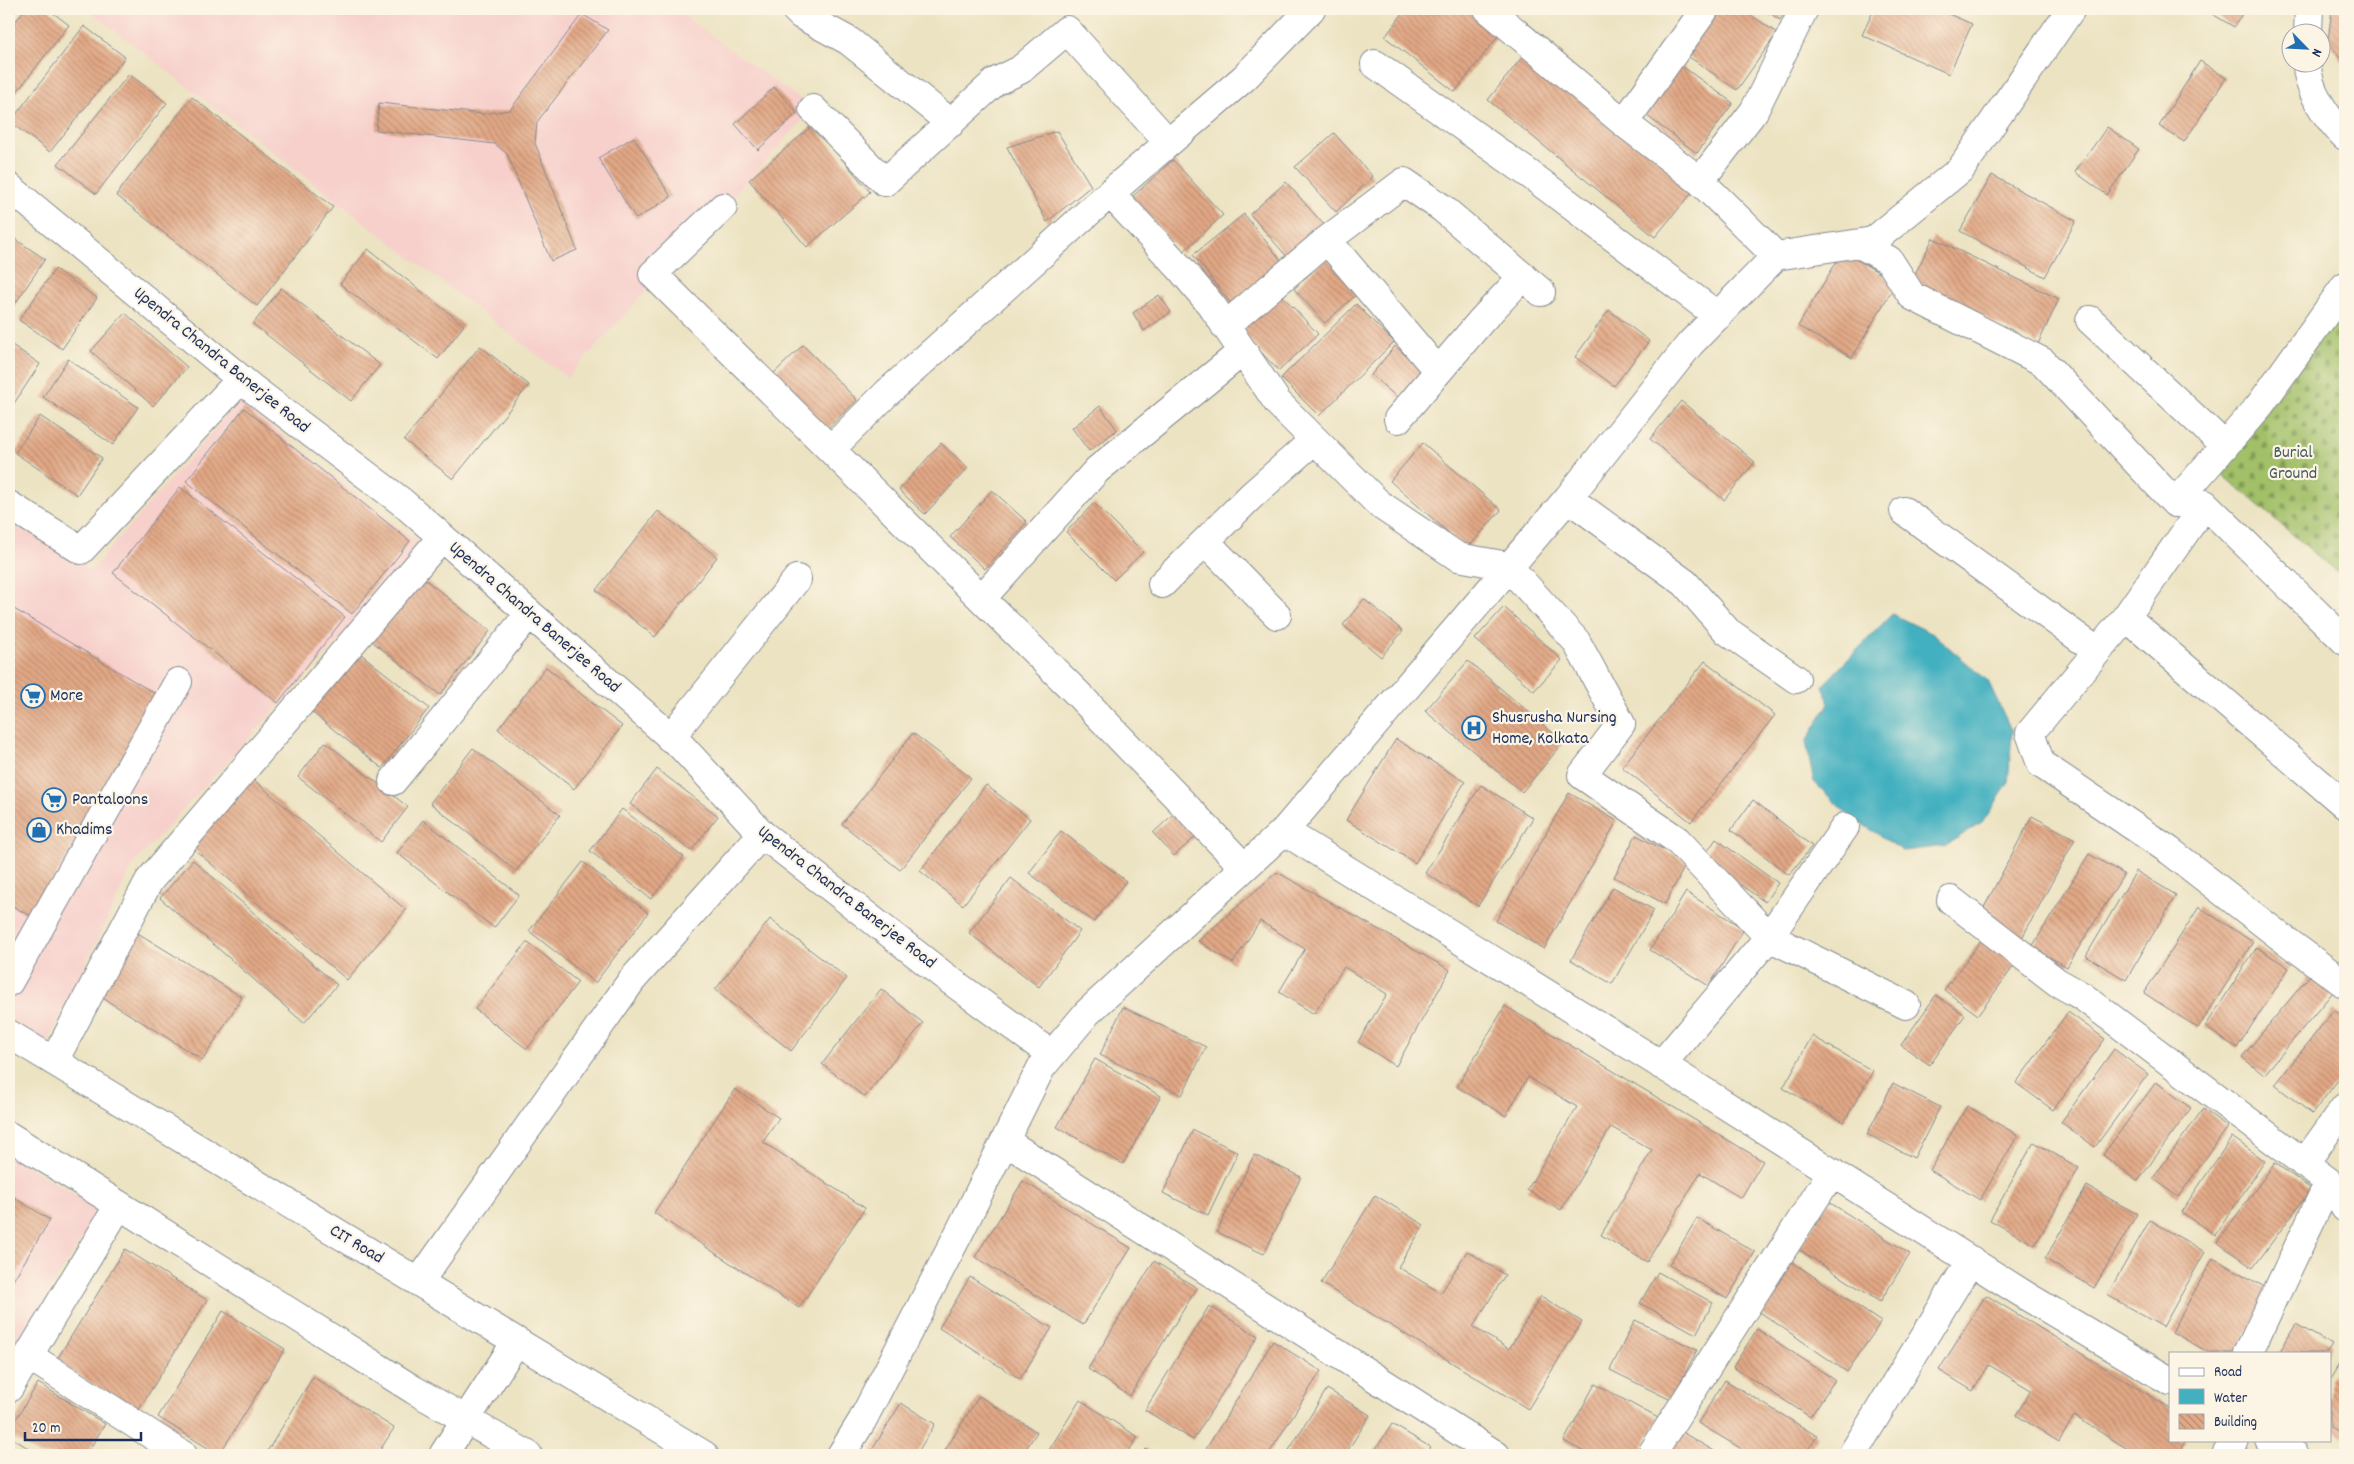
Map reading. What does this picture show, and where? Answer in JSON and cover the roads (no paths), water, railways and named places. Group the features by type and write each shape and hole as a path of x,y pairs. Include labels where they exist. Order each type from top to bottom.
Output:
{"street":[{"path":"795,9 802,15 849,41 951,122"},
{"path":"1488,9 1624,123 1700,181 1776,256"},
{"path":"1624,123 1705,9"},
{"path":"1700,181 1754,111 1804,9"},
{"path":"841,1455 862,1421 1041,1068 1052,1055 1087,1014 1284,831 1508,566 1568,498 1690,344 1776,256 1873,242 1961,169 2071,9"},
{"path":"2308,22 2309,9"},
{"path":"831,449 887,393 1110,193 1244,78 1298,13"},
{"path":"813,109 885,182 994,82 1020,70 1067,30 1168,142"},
{"path":"1375,64 1532,176 1718,316"},
{"path":"2307,72 2329,121 2345,136"},
{"path":"1225,326 1327,240 1404,182 1442,208 1532,284 1438,371 1398,419"},
{"name":"Upendra Chandra Banerjee Road","path":"9,187 241,379 402,502 682,748 762,834 943,975 1052,1055"},
{"path":"1110,193 1180,268 1212,306 1278,403 1378,504 1458,557 1508,566 1576,641 1621,724 1582,775 1678,840 1769,937 1906,1005"},
{"path":"723,207 653,274 1077,693 1244,868"},
{"path":"1327,240 1438,371"},
{"path":"1859,244 1889,260 1912,296 2044,362 2175,504 2205,504 2345,641"},
{"path":"2175,504 2260,405 2345,286"},
{"path":"2090,320 2224,446"},
{"path":"982,598 1097,470 1243,351"},
{"path":"9,505 81,550 241,379"},
{"path":"1162,584 1251,496 1314,440"},
{"path":"1568,498 1685,583 1727,631 1796,679"},
{"path":"2205,504 2126,617 2030,733 2041,764 2170,852 2345,984"},
{"path":"1904,511 2098,651"},
{"path":"54,1061 149,880 442,537"},
{"path":"1206,542 1277,615"},
{"path":"670,738 797,579"},
{"path":"393,781 529,614"},
{"path":"2126,617 2345,805"},
{"path":"9,982 178,682"},
{"path":"1661,1065 1769,937 1845,827"},
{"path":"1284,831 1971,1260 2169,1380"},
{"path":"419,1282 632,980 762,834"},
{"path":"1951,900 2056,982 2082,996 2328,1182 2345,1208"},
{"name":"CIT Road","path":"9,1034 704,1455"},
{"path":"2304,1164 2345,1107"},
{"path":"9,1136 405,1384 528,1455"},
{"path":"1005,1141 1496,1455"},
{"path":"1651,1455 1832,1172"},
{"path":"2248,1352 2328,1182"},
{"path":"9,1388 119,1205"},
{"path":"1852,1455 1971,1260"},
{"path":"443,1455 516,1342"},
{"path":"29,1356 183,1455"},
{"path":"2226,1455 2234,1442"},
{"path":"2272,1442 2294,1455"}],"water":[{"path":"1892,614 1933,634 1988,681 2012,732 2008,784 1982,823 1944,846 1903,851 1847,814 1814,782 1806,742 1829,703 1823,685"}],"place":[{"name":"More","path":"33,696"},
{"name":"Shusrusha Nursing Home, Kolkata","path":"1474,728"},
{"name":"Pantaloons","path":"54,800"},
{"name":"Khadims","path":"39,830"}],"park label":[{"name":"Burial Ground","path":"2293,463"}]}
